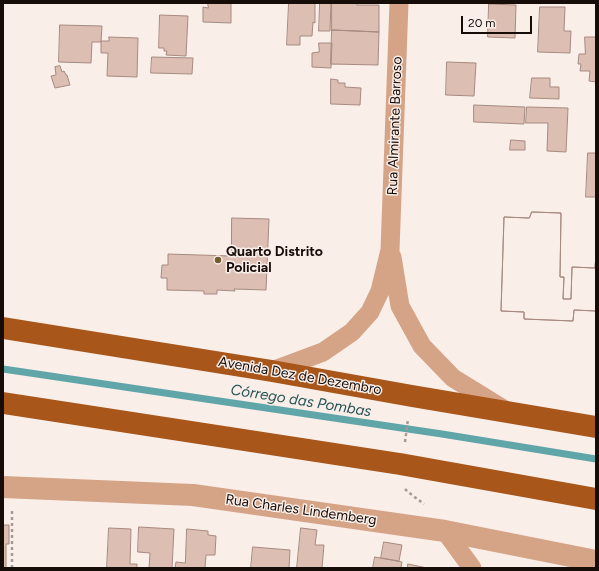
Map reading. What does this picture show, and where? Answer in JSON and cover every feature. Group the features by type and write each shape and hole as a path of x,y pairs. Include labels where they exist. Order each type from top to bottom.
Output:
{"highway":[{"name":"Avenida Dez de Dezembro","path":"3,328 272,370 412,396 596,427"},
{"path":"3,403 400,464 596,498"}],"street":[{"name":"Rua Almirante Barroso","path":"272,370 323,352 352,332 370,312 380,291 390,250 399,3"},
{"name":"Rua Almirante Barroso","path":"390,250 400,306 422,346 453,378 508,412"},
{"name":"Rua Charles Lindemberg","path":"8,486 193,495 445,531 596,561"},
{"path":"445,531 472,568"}],"path":[{"path":"405,442 408,417"},
{"path":"8,486 12,568"},
{"path":"404,488 427,506"}],"building":[{"path":"208,3 231,3 231,23 203,22 203,7 208,8"},
{"path":"289,3 315,3 315,23 313,22 312,36 300,36 300,45 287,45"},
{"path":"320,3 331,3 330,31 319,31"},
{"path":"332,3 379,5 379,32 332,30"},
{"path":"489,4 516,5 515,38 488,37"},
{"path":"540,7 565,7 564,31 571,31 570,53 538,52"},
{"path":"160,15 188,16 186,56 166,55 167,51 164,51 164,48 159,48"},
{"path":"60,25 102,26 101,42 92,42 91,63 59,62"},
{"path":"332,30 379,32 378,65 331,64"},
{"path":"109,37 138,38 137,77 107,76 108,53 101,53 101,41 109,41"},
{"path":"585,37 596,37 596,82 589,81 590,71 580,71 581,64 578,64 579,54 585,54"},
{"path":"319,43 332,43 331,68 312,67 312,53 319,52"},
{"path":"152,57 193,58 192,74 151,73"},
{"path":"447,62 476,63 474,96 446,95"},
{"path":"60,66 62,72 64,71 67,75 70,85 55,88 51,76 56,75 55,67"},
{"path":"532,78 550,78 550,87 559,87 559,99 530,98"},
{"path":"331,79 338,80 338,83 345,83 345,87 361,88 360,105 331,104"},
{"path":"474,105 525,107 524,124 474,122"},
{"path":"527,107 568,108 566,152 547,151 548,123 526,123"},
{"path":"511,140 525,141 525,150 510,150"},
{"path":"588,153 596,153 596,197 586,197"},
{"path":"532,212 561,213 560,277 564,277 563,299 571,299 572,267 595,268 596,255 596,311 574,310 573,321 524,319 524,312 501,311 504,217 529,218"},
{"path":"532,212 561,213 560,277 564,277 563,299 571,299 572,267 595,268 596,255 596,311 574,310 573,321 524,319 524,312 501,311 504,217 529,218"},
{"name":"Quarto Distrito Policial","path":"232,218 269,219 266,290 217,290 217,294 204,294 204,291 167,290 167,278 161,278 162,265 168,265 168,254 231,256"},
{"path":"3,525 9,525 9,544 6,544 6,568 3,568"},
{"path":"139,527 174,529 172,568 149,568 150,553 138,552"},
{"path":"109,528 131,529 130,564 137,564 137,568 107,568"},
{"path":"301,528 317,530 315,545 324,545 322,568 297,568"},
{"path":"187,529 208,531 208,535 216,536 215,555 206,555 205,568 175,568 176,562 185,563"},
{"path":"384,542 402,545 399,561 381,558"},
{"path":"253,547 290,550 289,568 251,568"},
{"path":"375,557 402,562 401,568 373,568"},
{"path":"408,564 427,568 408,568"}],"waterway":[{"name":"Córrego das Pombas","path":"3,369 442,434 596,459"}],"place":[{"name":"Quarto Distrito Policial","path":"218,260"}]}
